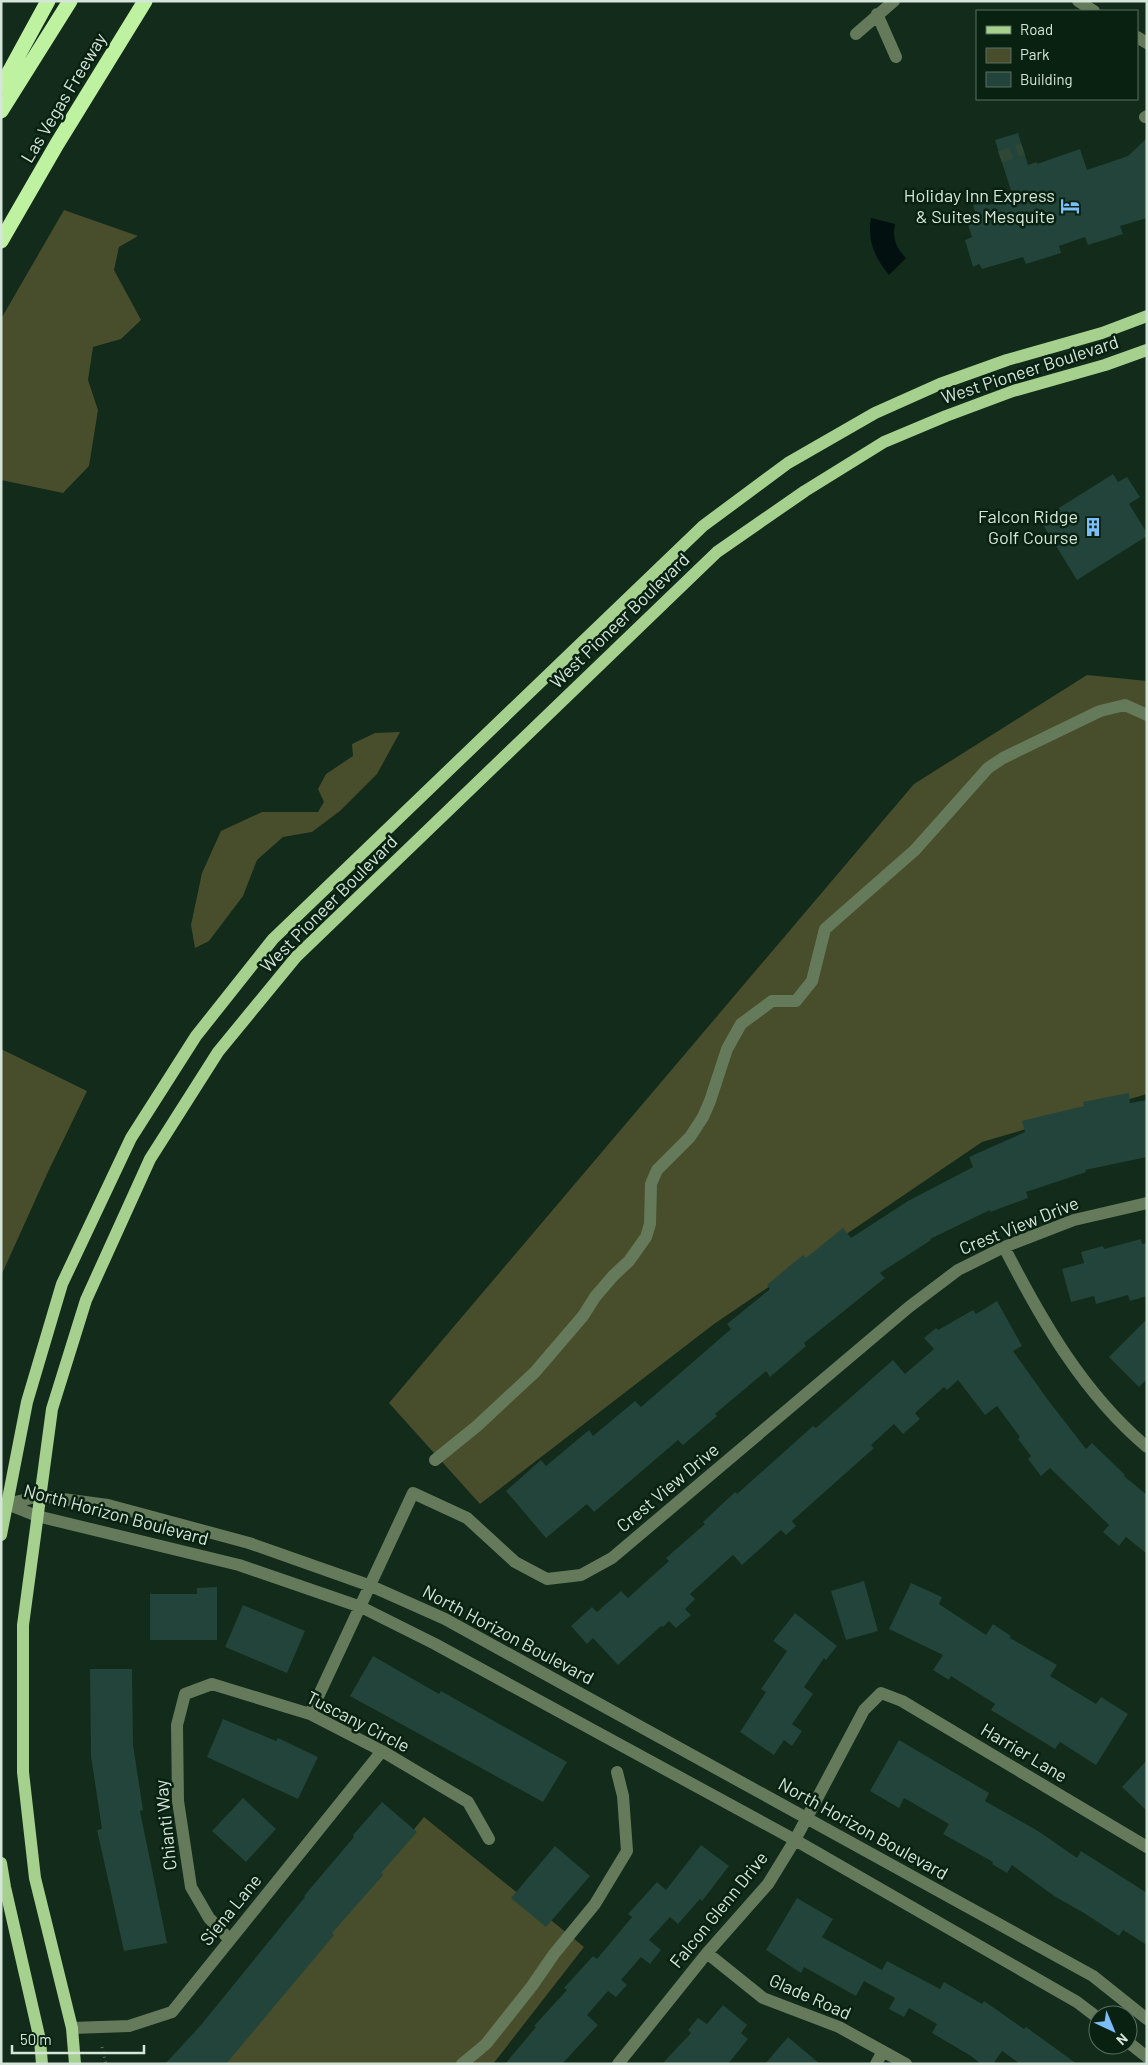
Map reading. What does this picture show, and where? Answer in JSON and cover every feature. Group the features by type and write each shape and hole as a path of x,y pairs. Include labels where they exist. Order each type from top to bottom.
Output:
{"highway":[{"path":"1,87 48,1"},
{"path":"1,111 70,1"},
{"name":"Las Vegas Freeway","path":"1,241 56,144 145,1"}],"main road":[{"name":"West Pioneer Boulevard","path":"1,1535 27,1402 62,1284 127,1146 196,1036 273,939 703,526 788,463 875,413 940,384 1007,360 1102,333 1147,316"},
{"name":"West Pioneer Boulevard","path":"75,2064 72,2028 35,1878 23,1772 23,1625 52,1409 86,1300 150,1159 218,1052 296,957 717,552 805,491 884,442 1012,391 1147,350"},
{"path":"1,1863 40,2040 42,2064"}],"street":[{"path":"856,34 894,1"},
{"path":"1078,1 1092,10"},
{"path":"877,14 896,56"},
{"path":"435,1460 477,1426 535,1372 583,1316 595,1297 638,1249 646,1237 650,1224 652,1184 657,1170 690,1137 703,1117 727,1049 741,1024 772,1001 796,1001 812,981 825,930 915,850 988,768 1003,758 1100,711 1125,705 1147,715"},
{"name":"Crest View Drive","path":"310,1714 413,1494 467,1518 515,1562 548,1579 581,1575 612,1558 909,1307 958,1270 1004,1248 1074,1220 1147,1202"},
{"path":"1004,1248 1036,1308 1081,1379 1130,1433 1147,1447"},
{"name":"North Horizon Boulevard","path":"7,1504 40,1496 108,1505 249,1543 371,1586 446,1619 1093,1976 1147,2019"},
{"name":"North Horizon Boulevard","path":"7,1504 37,1516 239,1565 361,1607 436,1644 795,1840 1077,2002 1088,2010"},
{"name":"Tuscany Circle","path":"185,1694 212,1684 310,1714 382,1752 468,1802 489,1840"},
{"name":"Falcon Glenn Drive","path":"618,2064 707,1953 768,1884 795,1840 864,1710 881,1693"},
{"name":"Harrier Lane","path":"881,1693 902,1701 1147,1847"},
{"name":"Chianti Way","path":"185,1694 177,1724 178,1801 191,1887 209,1918 230,1940"},
{"name":"Siena Lane","path":"72,2028 129,2026 172,2012 382,1752"},
{"path":"462,2064 486,2044 532,1986 554,1954 595,1904 627,1851 624,1796 617,1772"},
{"name":"Glade Road","path":"707,1953 763,1998 839,2027 906,2064"},
{"path":"876,2064 883,2051"}],"path":[{"path":"102,2047 106,2064"}],"green space":[{"path":"64,210 138,236 119,247 114,270 141,320 121,339 93,347 88,380 98,410 89,466 63,493 1,480 1,319"},
{"path":"1087,675 1147,681 1147,1094 982,1142 714,1324 480,1504 389,1403 914,784"},
{"path":"400,732 377,774 340,811 312,832 283,837 257,860 243,896 209,941 195,948 191,925 202,873 221,831 262,812 318,812 324,802 318,789 326,774 353,756 352,744 375,733"},
{"path":"1,1049 87,1091 1,1276"},
{"path":"424,1817 584,1947 493,2064 224,2064"}],"shaded area":[{"path":"871,218 895,224 894,234 896,243 906,258 889,275 873,249 870,234"}],"building":[{"name":"Holiday Inn Express & Suites Mesquite","path":"1018,133 1028,165 1037,162 1037,164 1080,149 1087,170 1128,156 1147,138 1147,218 1120,226 1123,234 1088,245 1085,237 1059,246 1061,253 1026,264 1023,257 982,269 979,264 973,267 965,240 972,237 965,215 975,212 973,205 986,201 988,205 1013,197 995,140"},
{"name":"Falcon Ridge Golf Course","path":"1113,474 1118,482 1127,477 1140,497 1129,504 1147,536 1077,580 1040,520"},
{"path":"1129,1093 1130,1103 1147,1100 1147,1157 1085,1170 1086,1172 1026,1192 1028,1198 990,1212 990,1210 930,1239 880,1273 885,1278 804,1343 806,1346 770,1377 766,1371 715,1414 717,1416 683,1445 678,1440 594,1512 587,1504 546,1538 506,1491 541,1460 546,1466 589,1430 593,1436 635,1401 641,1407 731,1329 727,1324 770,1289 767,1285 803,1255 806,1258 843,1228 851,1238 908,1201 973,1167 969,1157 1025,1132 1022,1121 1084,1106 1083,1102"},
{"path":"1141,1239 1142,1244 1147,1243 1147,1296 1130,1301 1128,1295 1096,1304 1094,1296 1071,1302 1062,1269 1084,1263 1081,1252 1103,1246 1104,1249"},
{"path":"997,1301 1022,1346 1013,1351 1048,1400 1086,1449 1092,1443 1124,1476 1147,1495 1147,1554 1126,1537 1119,1546 1103,1532 1109,1525 1050,1468 1041,1476 1028,1459 1031,1456 1018,1439 1020,1437 997,1406 985,1415 958,1380 947,1390 944,1387 915,1413 920,1419 903,1434 894,1424 871,1445 874,1448 792,1521 796,1526 786,1535 781,1530 742,1565 733,1555 690,1594 695,1599 685,1609 691,1615 676,1628 669,1621 663,1627 661,1626 618,1665 593,1638 587,1644 571,1626 592,1607 597,1612 621,1591 628,1598 669,1561 666,1558 705,1524 703,1522 735,1492 737,1494 813,1426 816,1428 893,1360 905,1374 934,1349 924,1338 936,1328 938,1330 973,1310 976,1314"},
{"path":"1147,1319 1147,1379 1139,1387 1109,1357"},
{"path":"864,1581 878,1631 846,1640 831,1591"},
{"path":"911,1583 942,1597 939,1604 986,1635 993,1624 1011,1636 1010,1638 1057,1665 1050,1676 1096,1704 1101,1697 1128,1714 1096,1765 1060,1742 1055,1749 991,1710 995,1704 951,1676 949,1680 933,1670 943,1655 889,1629"},
{"path":"217,1587 217,1640 150,1640 150,1594 197,1594 197,1588"},
{"path":"243,1605 305,1631 287,1673 225,1647"},
{"path":"795,1613 837,1646 826,1660 824,1658 804,1687 813,1694 792,1724 802,1731 792,1746 784,1740 774,1755 740,1732 766,1692 761,1689 787,1651 773,1641"},
{"path":"373,1656 439,1694 441,1691 567,1762 543,1802 350,1696"},
{"path":"90,1669 132,1669 133,1745 143,1810 140,1811 167,1943 124,1951 97,1830 102,1829 91,1756"},
{"path":"223,1719 276,1741 278,1738 318,1757 298,1799 207,1757"},
{"path":"899,1740 989,1793 985,1801 1038,1831 1077,1858 1081,1851 1147,1893 1147,1945 1123,1930 1119,1936 1054,1896 1012,1865 1007,1873 992,1864 993,1862 943,1834 949,1824 904,1798 899,1808 870,1791"},
{"path":"1147,1760 1147,1811 1122,1787"},
{"path":"243,1798 276,1829 246,1862 212,1831"},
{"path":"382,1802 417,1832 381,1873 383,1875 332,1933 334,1935 226,2064 165,2064 201,2025 304,1896 354,1837 353,1835"},
{"path":"701,1845 729,1866 702,1901 700,1899 678,1924 670,1917 649,1940 661,1950 650,1964 641,1957 621,1980 627,1985 616,1997 608,1991 587,2015 598,2025 562,2064 505,2064 536,2027 534,2026 567,1990 564,1988 593,1956 597,1959 632,1917 628,1914 657,1882 666,1890"},
{"path":"555,1846 590,1876 546,1927 511,1898"},
{"path":"797,1898 833,1919 822,1937 882,1970 887,1961 940,1989 944,1982 982,2004 984,2001 1024,2029 1026,2027 1077,2064 1020,2064 1002,2051 993,2064 981,2064 932,2033 937,2024 909,2008 904,2017 889,2009 895,1998 864,1981 856,1996 804,1967 801,1973 766,1950"},
{"path":"723,2005 747,2025 741,2033 748,2039 728,2064 662,2064 691,2033 688,2030 698,2018 707,2024"},
{"path":"788,2037 820,2064 765,2064"}],"tunnel":[{"path":"1000,157 1023,149"}],"place":[{"name":"Holiday Inn Express & Suites Mesquite","path":"1070,206"},
{"name":"Falcon Ridge Golf Course","path":"1093,527"}]}
